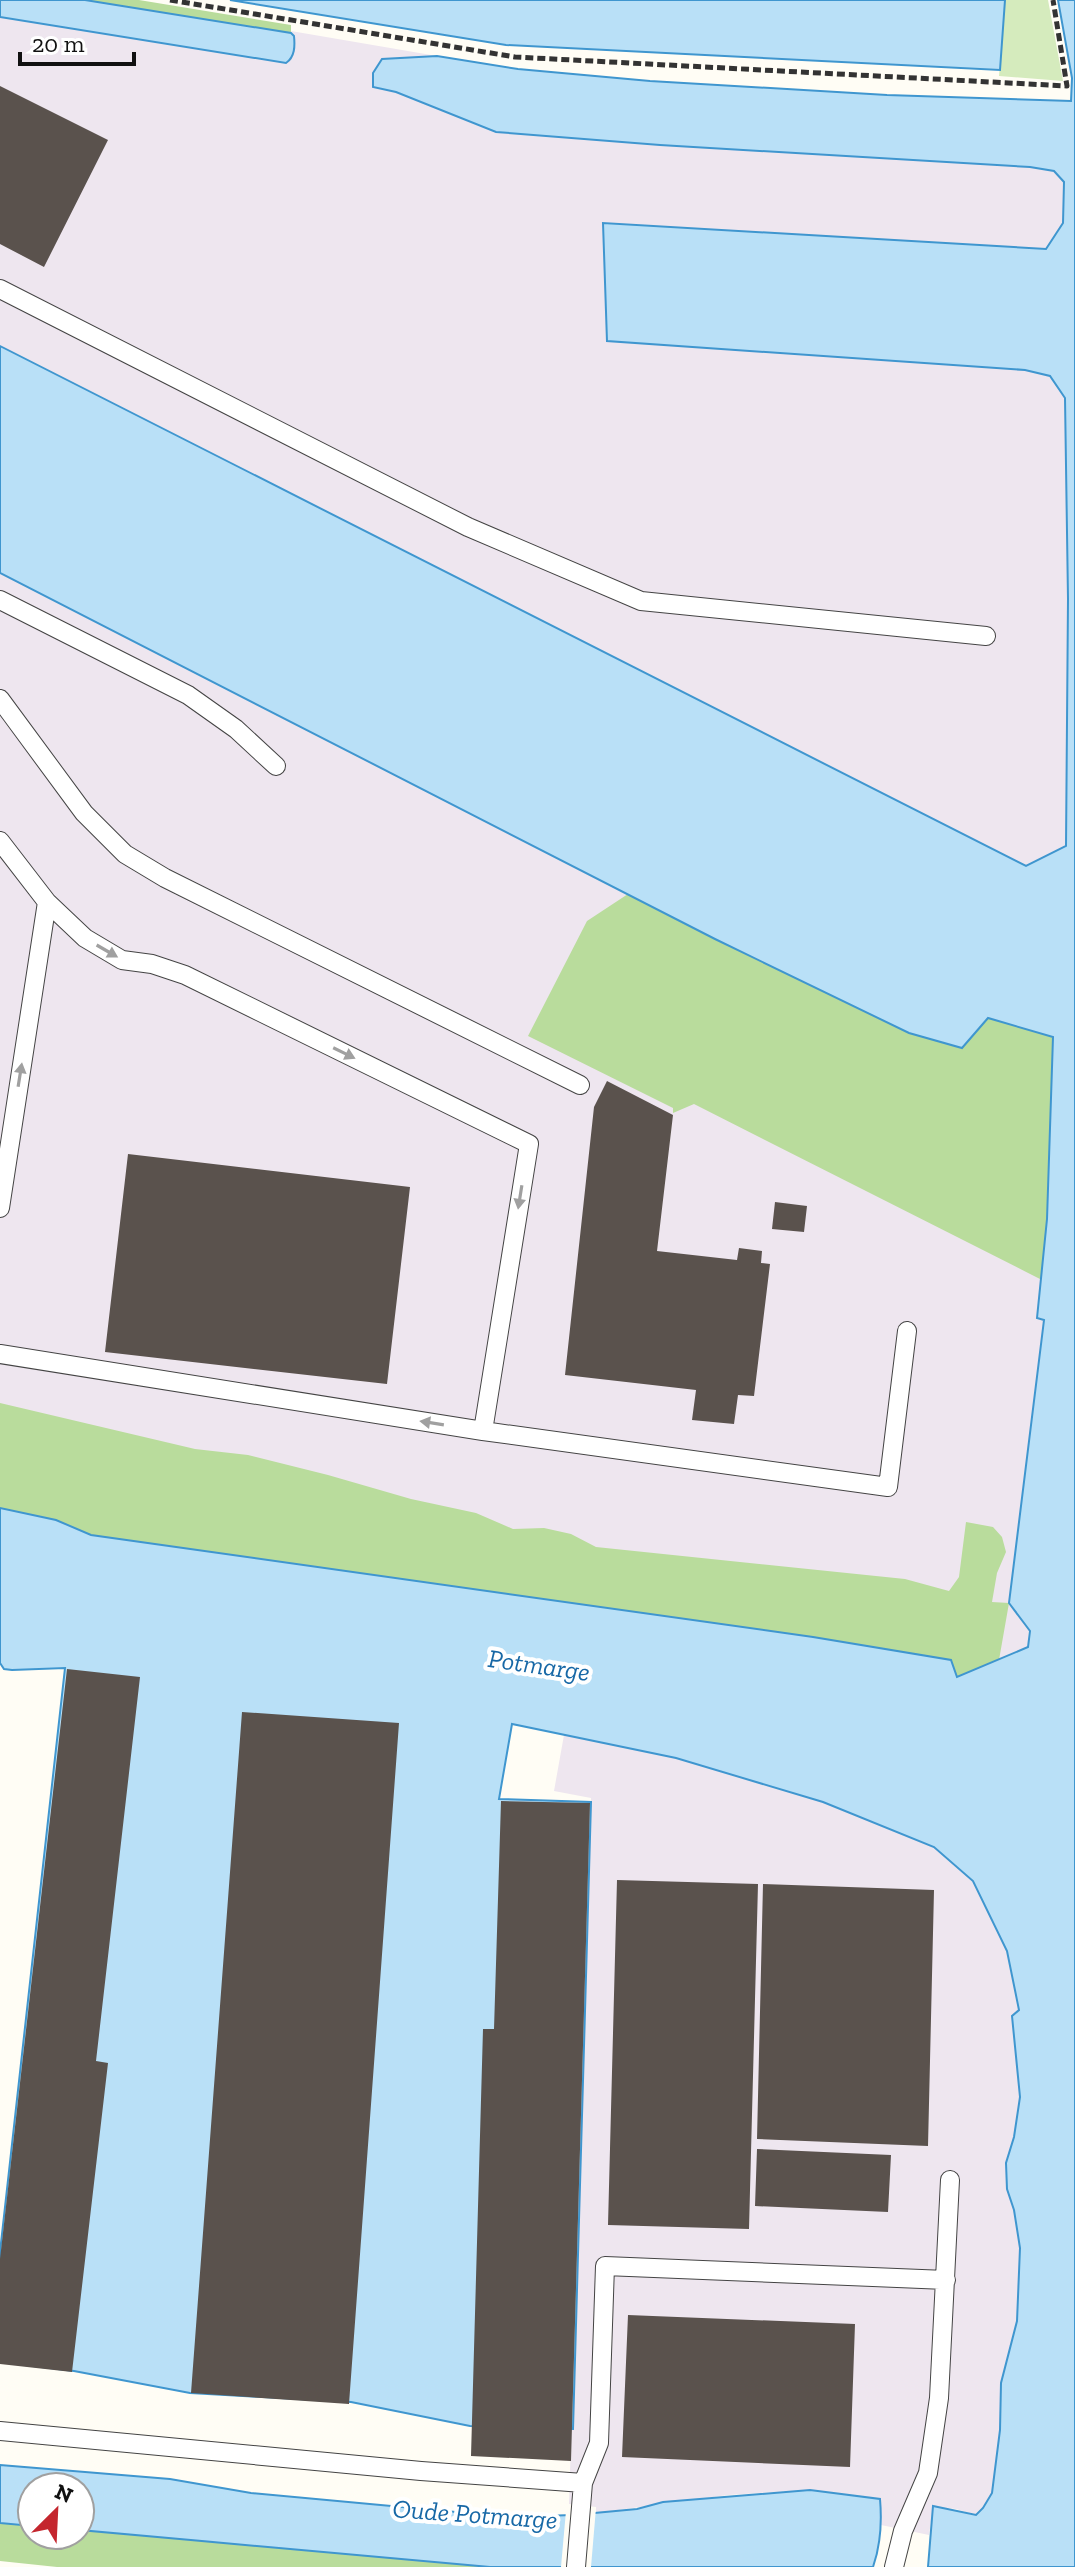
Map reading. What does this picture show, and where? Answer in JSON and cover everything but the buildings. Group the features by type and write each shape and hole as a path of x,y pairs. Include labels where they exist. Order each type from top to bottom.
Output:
{"lane":[{"path":"0,289 468,527 641,601 986,636"},
{"path":"0,600 188,695 236,729 276,766"},
{"path":"0,699 84,813 125,854 165,878 580,1085"},
{"path":"0,841 47,902 85,938 122,960 152,964 185,975 529,1144 483,1431"},
{"path":"0,1208 47,902"},
{"path":"0,1354 483,1431 888,1487 907,1331"},
{"path":"894,2567 903,2531 928,2473 939,2398 950,2180"},
{"path":"576,2567 583,2483 599,2443 605,2266 946,2280"},
{"path":"0,2431 405,2470 583,2483"}],"path":[{"path":"170,0 515,57 1067,86 1053,0"}],"shaded area":[{"path":"0,17 39,23 294,36 291,31 437,56 382,59 373,87 396,92 496,132 1054,171 1064,182 1063,223 1046,249 603,223 607,341 1025,370 1050,376 1065,398 1068,599 1066,846 1026,866 0,346"},
{"path":"0,573 715,939 1047,1219 1038,1317 1044,1320 1028,1647 956,1678 91,1535 56,1520 0,1508"},
{"path":"564,1735 676,1758 823,1802 934,1847 973,1881 1008,1951 1019,2010 1012,2016 1020,2097 1014,2137 1006,2163 1007,2188 1020,2248 1017,2321 1001,2383 1000,2430 992,2493 976,2515 933,2507 929,2535 881,2525 879,2499 810,2490 728,2495 596,2513 596,2507 569,2504 591,1798 554,1791"}],"green space":[{"path":"85,0 139,0 291,25 291,33"},
{"path":"1005,0 1048,0 1063,81 999,76"},
{"path":"628,894 909,1033 988,1018 1053,1036 1042,1280 694,1104 673,1113 673,1108 528,1036 587,921"},
{"path":"0,1403 195,1449 248,1455 411,1499 476,1513 513,1529 544,1528 571,1534 596,1547 905,1579 949,1591 959,1577 966,1522 993,1527 1002,1537 1006,1552 997,1573 992,1602 1009,1603 999,1660 956,1678 951,1660 813,1637 91,1535 56,1520 0,1508"},
{"path":"0,2523 16,2524 16,2551 96,2551 96,2531 490,2567 57,2567 0,2561"}],"water":[{"path":"0,0 85,0 291,33 294,36 294,51 286,63 0,17"},
{"path":"230,0 1005,0 1000,70 506,45"},
{"name":"Potmarge","path":"1058,0 1075,0 1075,2567 928,2567 933,2506 976,2515 992,2493 1000,2430 1001,2383 1017,2321 1020,2248 1007,2189 1006,2163 1014,2137 1020,2097 1012,2016 1019,2010 1007,1951 973,1881 934,1847 823,1802 676,1758 512,1724 499,1799 591,1802 573,2429 470,2426 351,2402 190,2393 74,2371 0,2362 0,2252 65,1668 12,1670 4,1669 0,1663 0,1508 56,1520 91,1535 813,1637 951,1660 957,1677 1028,1647 1030,1631 1009,1603 1044,1320 1037,1318 1047,1219 1053,1037 988,1018 962,1048 909,1033 715,939 0,573 0,346 1026,866 1066,846 1068,599 1065,398 1050,376 1025,370 607,341 603,223 1046,249 1063,223 1064,182 1054,171 1030,167 496,132 396,92 373,87 373,73 382,59 437,56 518,69 650,81 887,95 1071,101 1072,78"},
{"path":"0,2465 73,2471 16,2471 16,2524 0,2523"},
{"name":"Oude Potmarge","path":"96,2473 170,2479 251,2493 510,2517 573,2515 637,2509 663,2502 810,2490 880,2499 880,2533 873,2567 490,2567 96,2531"}],"pier":[{"path":"596,2508 591,2567 561,2567 566,2511"}]}
